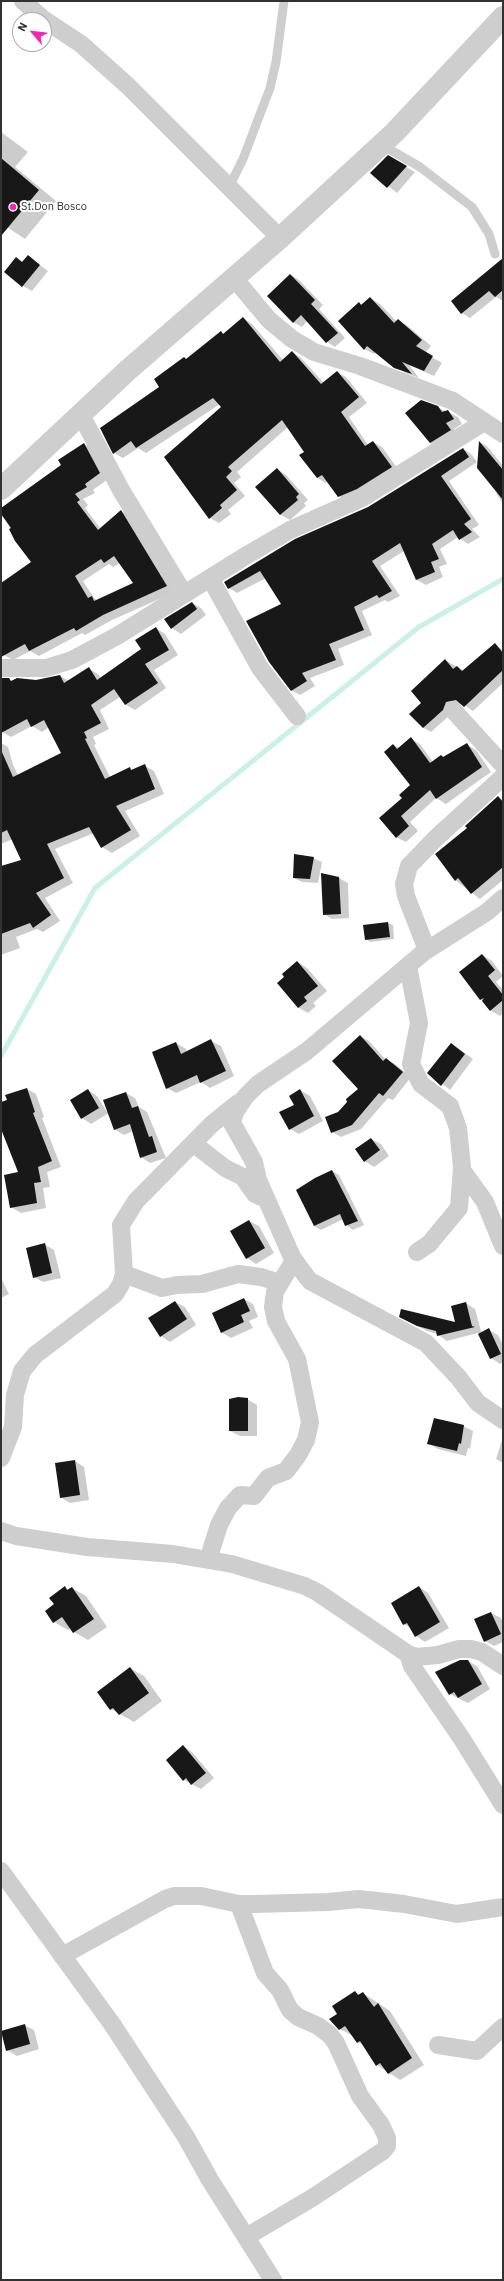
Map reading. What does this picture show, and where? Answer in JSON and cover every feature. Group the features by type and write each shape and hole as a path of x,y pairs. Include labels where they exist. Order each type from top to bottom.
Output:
{"street":[{"path":"23,1 43,19 87,49 128,86 280,238"},
{"path":"3,482 81,415 128,370 280,238 381,145 503,17"},
{"path":"234,278 269,320 292,339 314,352 360,366 453,401 503,434"},
{"path":"81,415 121,490 184,594"},
{"path":"1,668 46,668 72,660 117,636 290,530 362,498 484,422"},
{"path":"210,578 260,668 297,716"},
{"path":"453,710 503,765"},
{"path":"427,950 406,896 404,884 409,866 436,838 503,777"},
{"path":"1,1458 13,1427 15,1395 22,1371 35,1355 115,1294 121,1284 124,1274 121,1225 136,1201 194,1144 212,1124 245,1097 258,1084 307,1051 427,950 488,912 503,898"},
{"path":"408,966 419,1022 410,1064 421,1084 450,1106 458,1128 462,1170 459,1208 434,1239 417,1252"},
{"path":"245,1097 235,1112 232,1124 254,1162 267,1198 294,1260 310,1281 426,1342 458,1377 478,1403 503,1420"},
{"path":"194,1144 225,1168 243,1177 255,1194 267,1198"},
{"path":"462,1170 485,1202 503,1246"},
{"path":"208,1560 218,1525 228,1508 240,1495 254,1496 268,1478 286,1471 298,1455 307,1434 310,1422 297,1359 276,1320 273,1306 276,1292 280,1283 294,1260"},
{"path":"124,1274 162,1288 177,1285 202,1284 238,1274 261,1277 280,1283"},
{"path":"1,1531 16,1536 87,1548 173,1554 232,1564 305,1586 408,1654 416,1657 472,1649 482,1652 503,1666"},
{"path":"408,1654 412,1666 462,1739 503,1805"},
{"path":"1,1871 112,2024 186,2137 210,2180 273,2280"},
{"path":"62,1956 165,1899 174,1896 201,1896 239,1904 328,1902 359,1899 404,1904 457,1914 503,1907"},
{"path":"239,1904 265,1973 280,1990 290,2010 298,2017 318,2026 330,2035 336,2044 360,2096 381,2125 387,2138 386,2146 383,2151 312,2198 246,2237"},
{"path":"438,2045 477,2051 503,2027"}],"lane":[{"path":"229,186 243,159 270,88 276,62 284,1"},
{"path":"381,145 420,167 472,206 489,234 496,254"}],"building":[{"path":"388,155 407,166 387,188 370,173"},
{"name":"St.Don Bosco","path":"1,158 39,190 1,236"},
{"path":"28,255 40,265 22,287 4,272 16,257 22,262"},
{"path":"503,258 503,290 495,297 489,291 461,314 451,301"},
{"path":"290,274 315,300 311,304 338,333 326,343 301,315 293,323 267,296"},
{"path":"370,297 394,323 398,319 422,340 416,346 433,356 424,371 402,362 412,374 394,368 367,346 364,350 338,321 359,302 361,305"},
{"path":"243,317 280,362 292,351 321,384 337,371 359,397 341,412 365,446 373,441 392,467 357,489 338,497 322,475 317,478 299,455 304,452 282,420 228,467 232,471 226,477 237,490 220,505 222,508 209,519 164,457 221,407 213,398 136,448 131,441 113,454 100,428 159,387 154,379 184,357 186,359 221,331 223,334"},
{"path":"421,400 438,406 442,412 448,410 454,419 446,423 451,430 430,443 405,413"},
{"path":"479,441 503,470 503,500 477,468"},
{"path":"84,443 100,473 85,484 87,487 75,494 80,500 77,502 98,530 121,510 167,586 103,615 76,631 74,628 29,651 25,644 1,657 1,583 31,562 15,541 9,529 11,528 1,514 1,508 61,465 58,460","holes":["114,556 133,583 94,601 92,596 88,598 75,576 101,559 104,563"]},
{"path":"463,448 469,457 441,476 471,519 464,524 472,532 459,540 453,530 432,544 439,559 431,562 435,572 416,580 400,543 372,561 392,591 379,598 377,595 354,607 364,630 329,644 336,660 302,673 307,681 291,691 269,662 246,621 281,604 260,571 228,589 224,582 295,539 368,507"},
{"path":"277,468 299,494 296,497 298,500 280,515 255,487"},
{"path":"192,602 197,609 171,629 164,619"},
{"path":"156,627 169,650 145,664 158,683 125,705 114,689 91,705 101,723 84,732 87,738 85,739 105,779 130,767 131,770 145,764 155,789 116,806 131,830 101,848 89,827 47,844 64,878 36,893 51,915 33,928 30,923 1,934 1,866 21,860 7,830 1,833 1,750 13,777 61,753 44,720 31,727 27,719 1,733 1,678 9,678 11,681 17,678 36,680 60,675 64,683 89,667 97,680 141,649 135,640"},
{"path":"495,643 503,653 503,670 464,707 456,700 446,702 443,710 423,728 409,714 421,703 411,691 445,659 453,669 457,666 462,671"},
{"path":"411,737 430,763 441,755 443,757 467,743 482,767 436,799 430,790 401,816 409,826 396,838 379,818 402,798 399,795 410,785 384,752 393,744 397,749"},
{"path":"498,796 503,802 503,867 471,894 458,878 455,881 435,854 467,828 465,826"},
{"path":"294,854 314,857 310,879 293,878"},
{"path":"321,873 339,877 341,914 323,915"},
{"path":"388,922 390,937 365,940 363,925"},
{"path":"482,954 495,970 488,976 503,995 503,1000 490,1011 482,1001 484,998 480,1000 459,972"},
{"path":"297,961 318,986 304,997 307,1001 298,1008 277,983 284,977 282,974"},
{"path":"360,1035 383,1061 386,1058 403,1072 383,1096 379,1093 352,1125 331,1133 325,1117 338,1112 347,1102 346,1099 358,1089 332,1061"},
{"path":"211,1039 226,1071 200,1083 197,1075 166,1089 152,1052 176,1042 181,1054"},
{"path":"451,1043 465,1054 441,1086 427,1073"},
{"path":"27,1088 35,1112 33,1113 52,1161 38,1167 41,1182 34,1183 37,1203 10,1208 4,1175 18,1172 1,1129 1,1102 7,1100 5,1095"},
{"path":"88,1089 99,1108 81,1119 70,1100"},
{"path":"300,1089 314,1116 289,1130 279,1112 294,1105 289,1096"},
{"path":"126,1092 132,1108 138,1106 149,1137 152,1136 157,1152 140,1158 130,1124 114,1130 103,1100"},
{"path":"371,1138 380,1150 364,1162 355,1149"},
{"path":"332,1170 358,1221 345,1226 340,1214 314,1226 296,1190 315,1178"},
{"path":"249,1220 265,1248 246,1259 230,1231"},
{"path":"45,1243 52,1273 33,1278 26,1248"},
{"path":"244,1298 250,1311 241,1315 244,1322 221,1333 212,1313"},
{"path":"175,1301 187,1319 160,1337 148,1318"},
{"path":"466,1302 472,1326 475,1327 437,1336 436,1331 417,1326 399,1317 401,1309 455,1322 451,1306"},
{"path":"489,1328 501,1354 490,1359 478,1334"},
{"path":"238,1397 248,1398 248,1431 229,1431 229,1399"},
{"path":"434,1418 464,1425 461,1444 459,1443 457,1451 427,1444"},
{"path":"75,1460 80,1495 60,1498 55,1463"},
{"path":"65,1586 67,1590 72,1587 94,1619 73,1633 62,1617 53,1623 45,1611 54,1604 49,1598"},
{"path":"419,1586 440,1622 415,1637 407,1623 403,1625 391,1603"},
{"path":"491,1612 501,1634 484,1642 474,1619"},
{"path":"460,1660 468,1660 482,1684 458,1698 454,1692 449,1695 435,1672"},
{"path":"130,1667 149,1693 119,1715 113,1708 110,1710 97,1692"},
{"path":"183,1745 206,1773 191,1785 186,1778 183,1781 166,1760"},
{"path":"355,1991 358,1995 363,1992 374,2007 378,2003 412,2058 388,2074 380,2063 376,2066 360,2041 357,2043 345,2026 339,2030 329,2019 337,2014 332,2006"},
{"path":"25,2024 30,2044 6,2051 1,2031"}],"waterway":[{"path":"1,1056 95,888 419,627 503,579"}],"place":[{"name":"St.Don Bosco","path":"13,207"}]}
